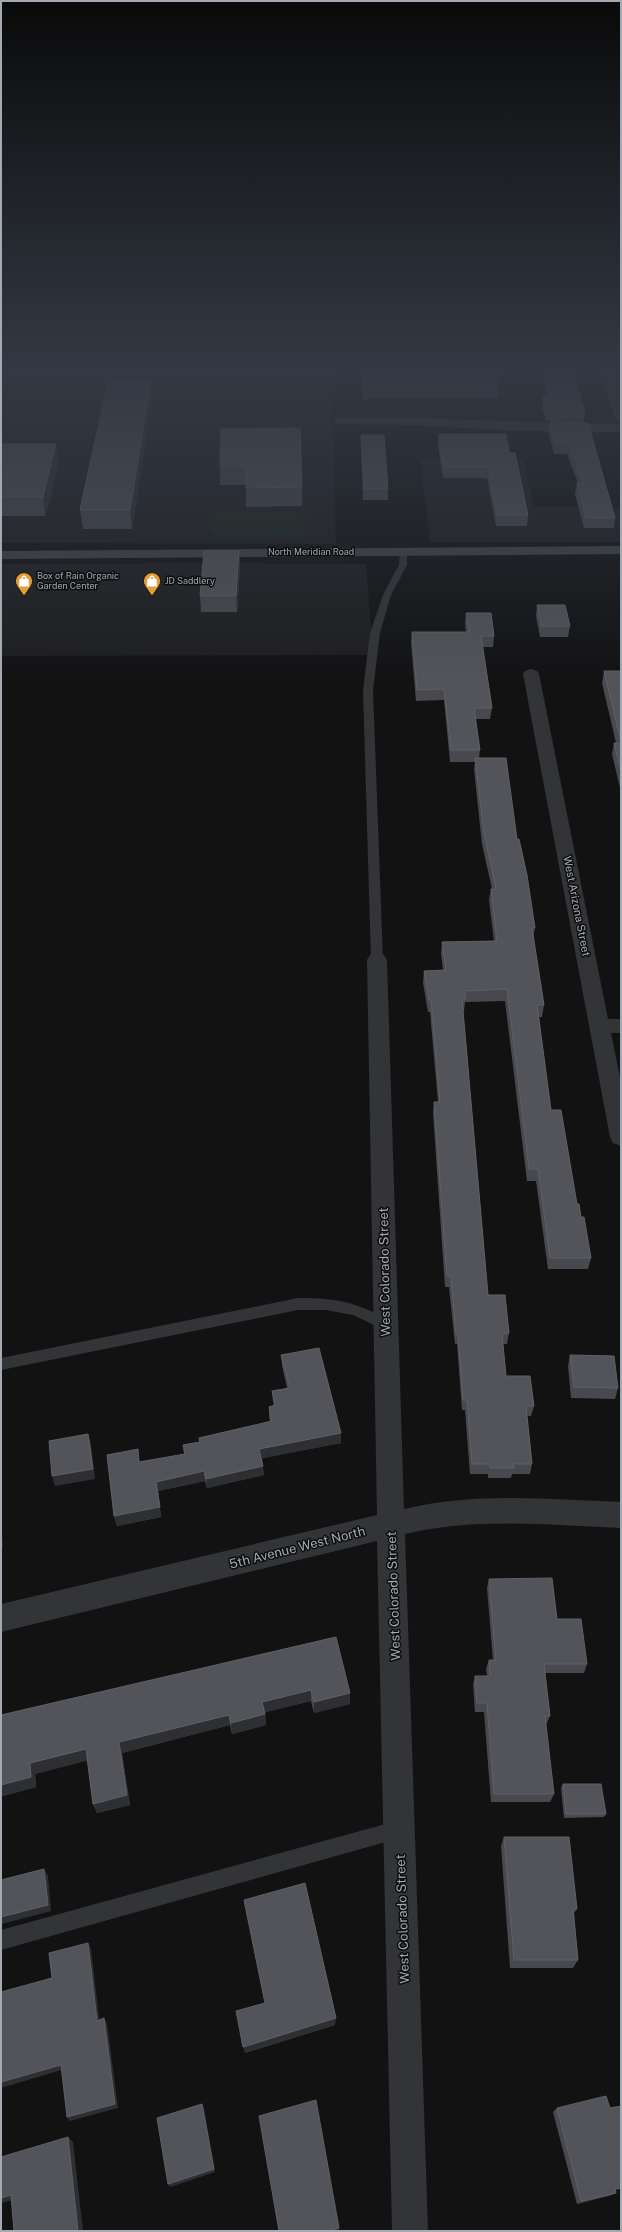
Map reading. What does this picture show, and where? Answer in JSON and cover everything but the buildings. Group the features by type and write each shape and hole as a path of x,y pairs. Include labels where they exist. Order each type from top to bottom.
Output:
{"main road":[{"name":"North Meridian Road","path":"1,555 621,550"}],"street":[{"name":"West Arizona Street","path":"531,674 621,1137"},
{"name":"West Colorado Street","path":"378,960 385,1324 410,2231"},
{"path":"600,1026 621,1026"},
{"name":"5th Avenue West North","path":"1,1618 432,1515 491,1510 621,1515"}],"lane":[{"path":"378,960 368,690 375,633 387,595 403,565 403,552"},
{"path":"1,1364 298,1304 326,1304 355,1310 385,1324"},
{"path":"1,1940 400,1829"}],"shaded area":[{"path":"1,475 334,475 336,544 1,543"},
{"path":"422,475 527,475 534,507 621,507 621,542 430,542"},
{"path":"222,512 296,512 306,516 304,537 217,538 208,529 209,515"},
{"path":"1,564 366,564 373,655 1,656"}],"place":[{"name":"Box of Rain Organic Garden Center","path":"24,596"},
{"name":"JD Saddlery","path":"152,596"}]}
